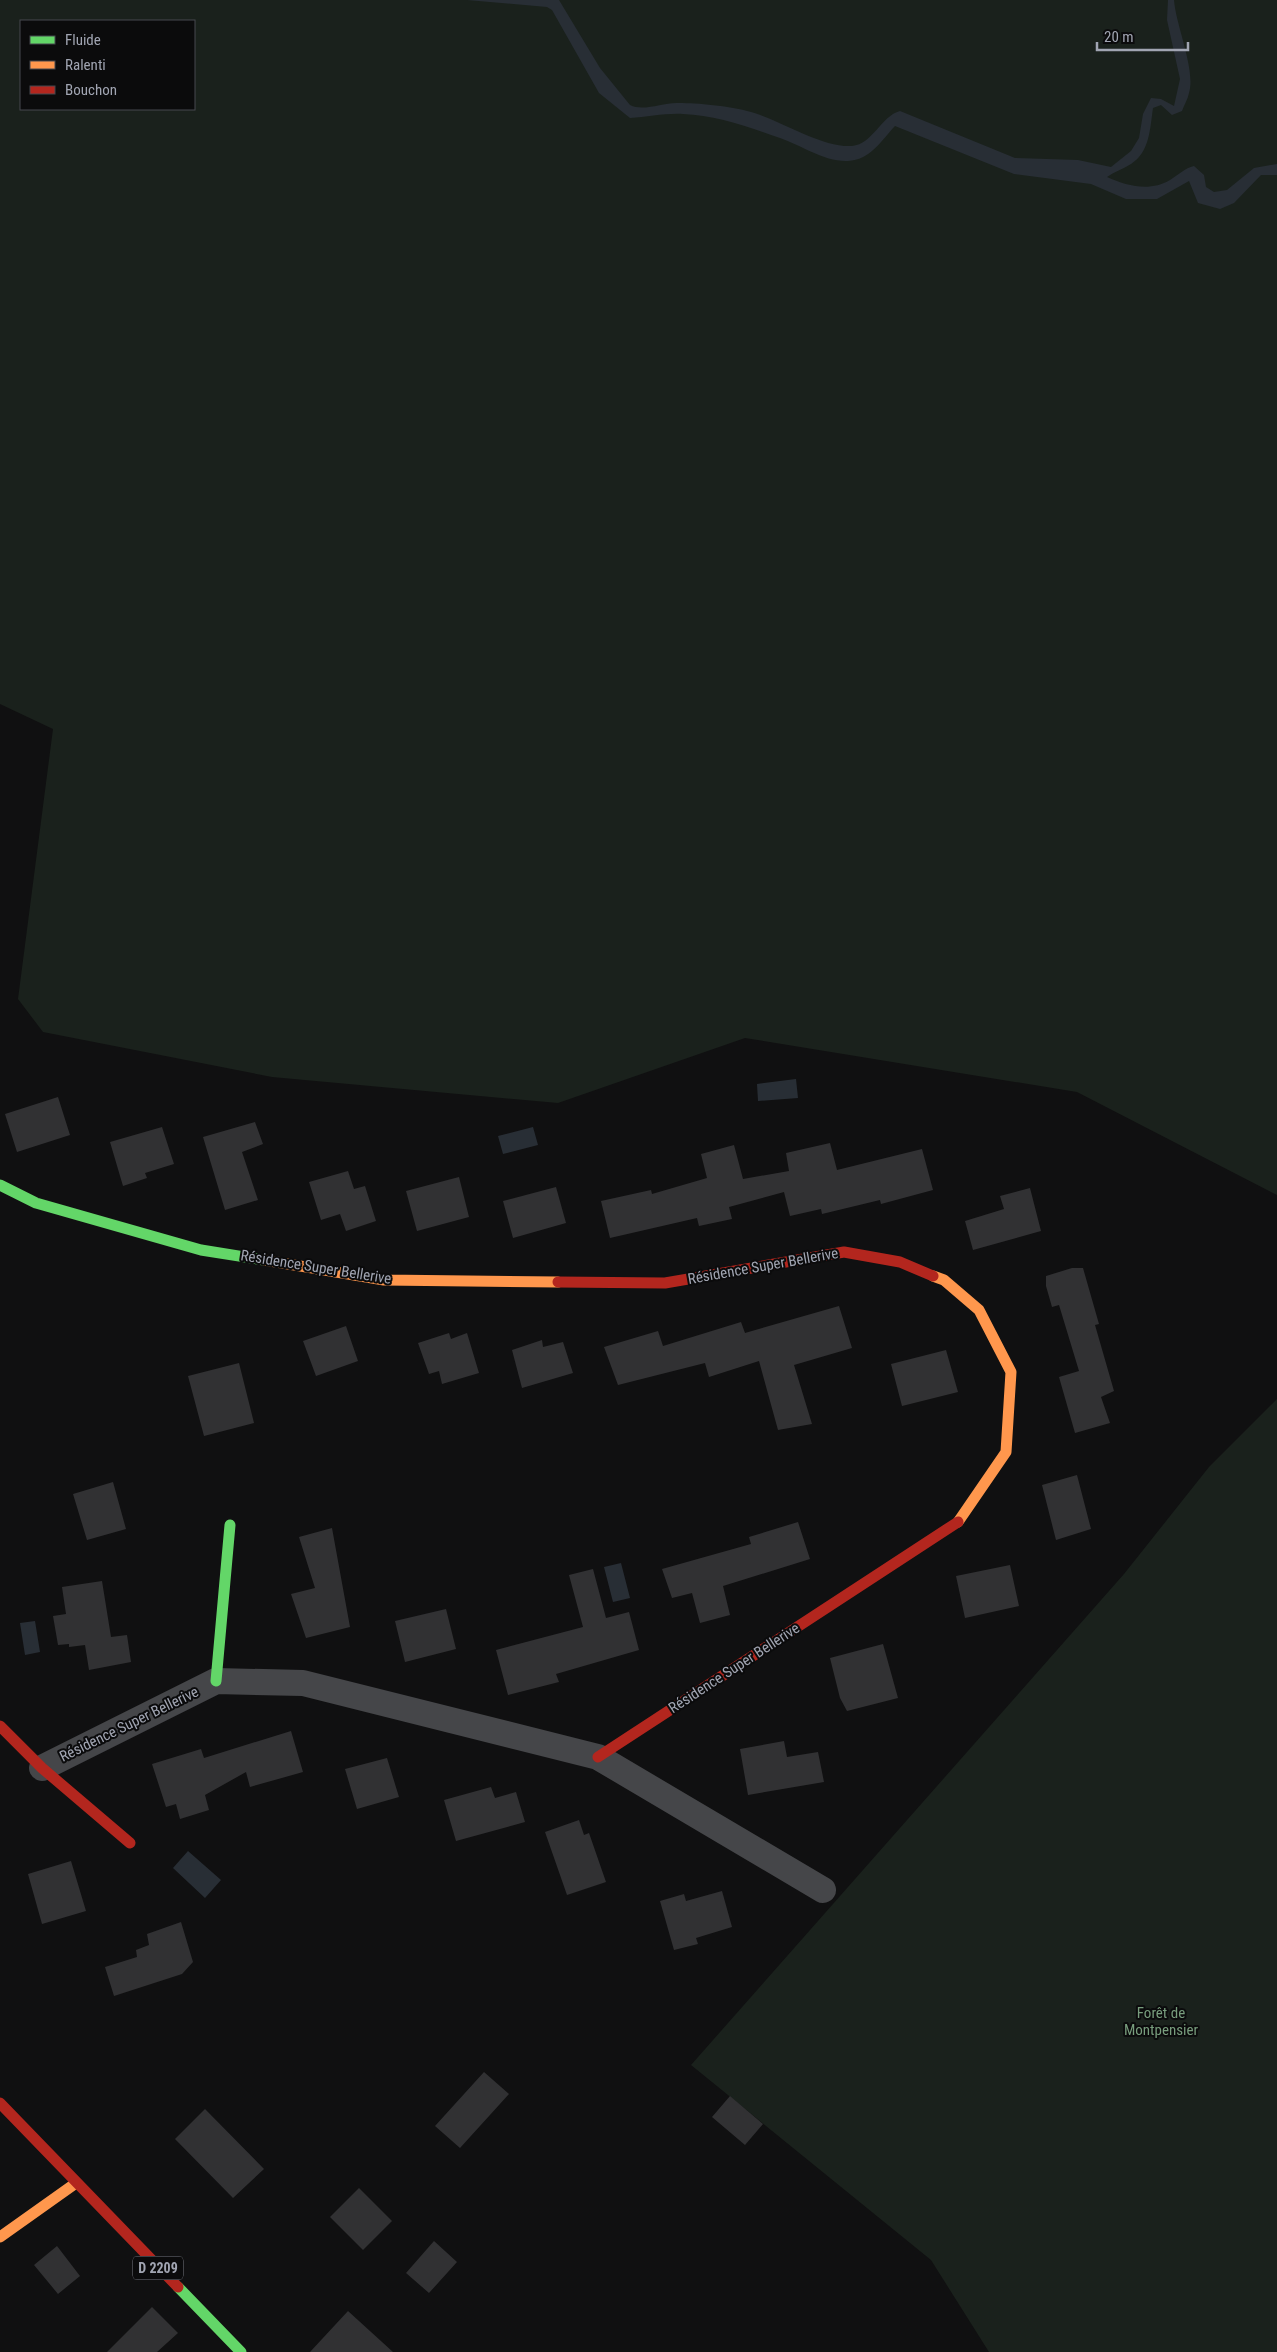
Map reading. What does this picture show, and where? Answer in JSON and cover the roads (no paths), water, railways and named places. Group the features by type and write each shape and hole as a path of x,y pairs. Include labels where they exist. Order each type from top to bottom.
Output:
{"street":[{"name":"Résidence Super Bellerive","path":"0,1185 36,1203 201,1250 384,1280 665,1283 844,1252 900,1262 944,1280 979,1310 1011,1372 1006,1452 962,1520 598,1757"},
{"name":"Résidence Super Bellerive","path":"216,1681 230,1525"},
{"name":"Résidence Super Bellerive","path":"42,1768 216,1681 304,1682 598,1757 823,1890"},
{"name":"Résidence Super Bellerive","path":"0,1726 42,1768 130,1843"},
{"name":"D 2209","path":"0,2103 241,2352"},
{"name":"D 2209","path":"0,2112 76,2183"},
{"path":"0,2237 76,2183"}],"park label":[{"name":"Forêt de Montpensier","path":"1161,2022"}]}
